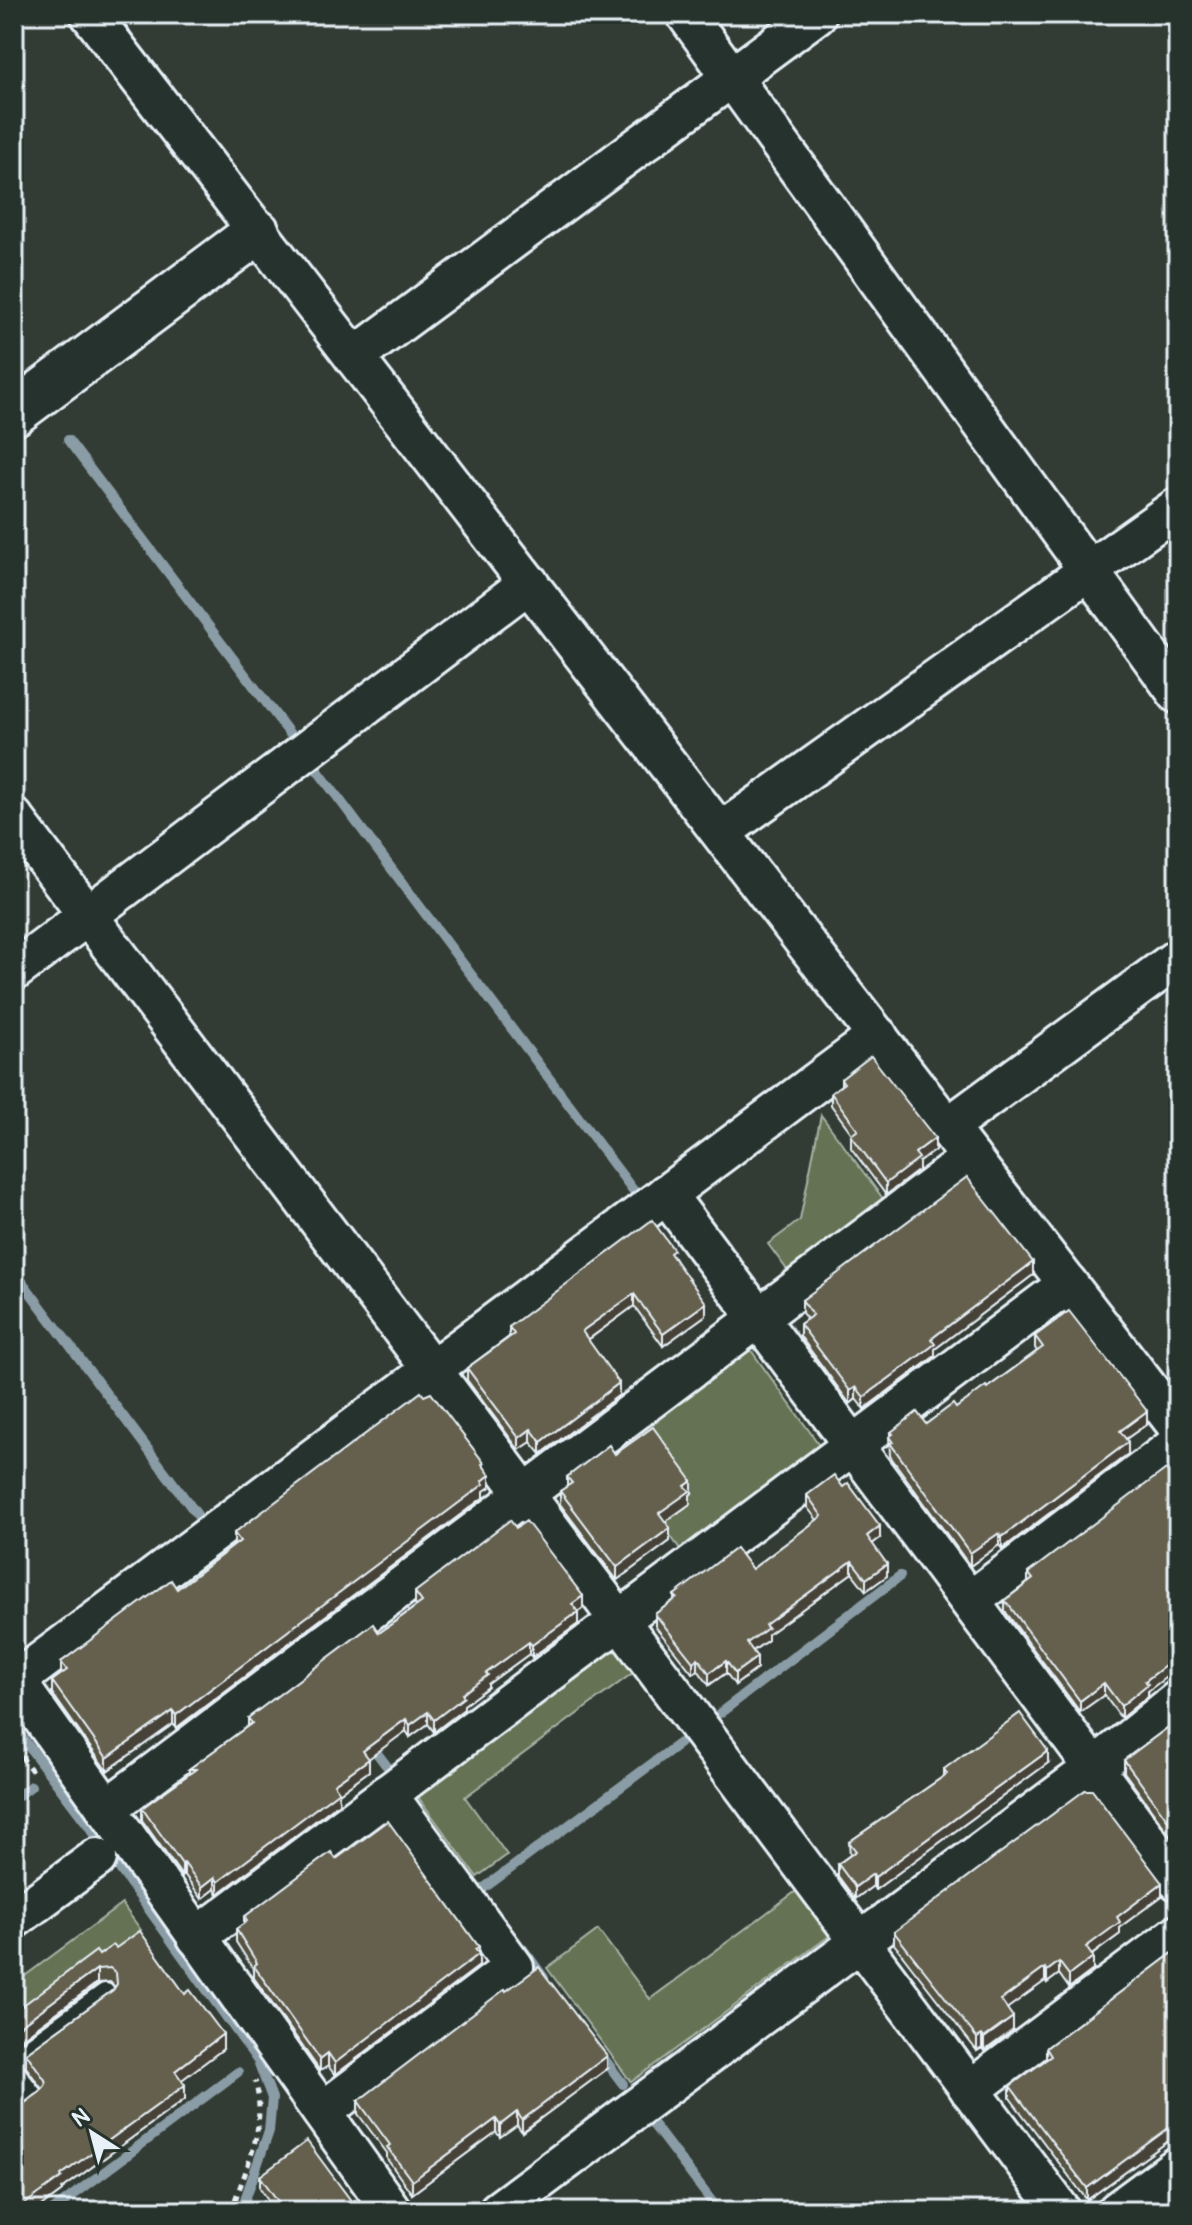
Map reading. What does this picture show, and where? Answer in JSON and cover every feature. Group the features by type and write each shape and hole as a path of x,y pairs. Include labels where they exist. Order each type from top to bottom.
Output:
{"street":[{"path":"90,14 1178,1427"},
{"path":"686,14 1178,694"},
{"path":"354,357 817,14"},
{"path":"14,413 257,232"},
{"path":"721,832 1178,507"},
{"path":"14,971 529,583"},
{"path":"14,818 432,1370 1061,2211"},
{"path":"948,1127 1178,958"},
{"path":"392,2211 15,1682 878,1036"},
{"path":"106,1809 971,1158"},
{"path":"666,1194 1178,1881"},
{"path":"197,1937 1068,1284"},
{"path":"970,1601 1178,1444"},
{"path":"498,2211 1094,1768 1178,1700"},
{"path":"322,2112 514,1967 387,1794"},
{"path":"14,1919 97,1858"},
{"path":"970,2090 1178,1934"},
{"path":"1117,2211 1178,2166"}],"lane":[{"path":"14,2060 105,1994"},
{"path":"14,2072 32,2096 14,2109"}],"path":[{"path":"14,1747 33,1772"},
{"path":"231,2211 260,2124 260,2097 252,2074"}],"green space":[{"path":"821,1115 884,1200 788,1271 768,1244 800,1220"},
{"path":"748,1346 823,1450 683,1553 607,1449"},
{"path":"616,1639 638,1669 465,1797 507,1855 477,1877 413,1790"},
{"path":"803,1886 836,1931 631,2082 547,1968 598,1930 650,1999"},
{"path":"122,1904 141,1930 14,2023 14,1984"}],"building":[{"path":"871,1056 935,1138 915,1153 919,1158 886,1183 851,1135 858,1130 831,1093 844,1083 841,1079"},
{"path":"967,1177 1033,1262 931,1339 935,1344 864,1397 856,1387 850,1391 800,1324 813,1315 802,1300"},
{"path":"652,1220 674,1250 670,1253 706,1303 663,1334 634,1294 582,1331 619,1383 541,1442 531,1429 519,1438 467,1368 514,1334 509,1327"},
{"path":"1069,1311 1147,1411 1120,1431 1128,1442 1002,1537 999,1533 970,1553 890,1443 893,1442 889,1437 893,1434 891,1432 917,1412 926,1424 953,1404 956,1408 987,1388 1043,1347 1035,1336"},
{"path":"421,1392 424,1396 431,1393 484,1463 490,1475 482,1481 484,1484 176,1715 173,1711 107,1758 52,1681 67,1670 61,1662 171,1580 177,1589 240,1541 234,1533"},
{"path":"653,1427 692,1481 685,1486 690,1491 659,1513 670,1528 617,1567 560,1491 572,1483 567,1477 609,1445 615,1454"},
{"path":"1166,1469 1173,1477 1178,1473 1178,1656 1145,1681 1148,1684 1121,1706 1104,1683 1080,1701 1005,1600 1033,1579 1028,1573"},
{"path":"834,1475 843,1487 848,1483 880,1526 867,1536 887,1564 866,1579 852,1561 765,1625 768,1628 747,1643 757,1657 735,1673 726,1661 709,1673 698,1658 693,1662 655,1614 677,1598 674,1595 736,1548 752,1569 822,1516 807,1495"},
{"path":"510,1520 516,1528 526,1521 583,1596 572,1604 578,1612 486,1673 488,1675 462,1694 464,1697 434,1720 428,1712 410,1725 406,1719 363,1751 369,1759 334,1784 339,1791 218,1882 215,1877 202,1887 142,1808 252,1723 248,1718 373,1624 379,1633 422,1602 415,1592"},
{"path":"1020,1713 1048,1751 875,1877 873,1874 855,1887 838,1864 856,1851 849,1842 947,1774 944,1769"},
{"path":"1178,1720 1178,1834 1124,1760"},
{"path":"1085,1790 1092,1790 1162,1883 1117,1917 1120,1922 1086,1947 1093,1957 1069,1975 1059,1962 1047,1971 1045,1968 1001,2000 1013,2017 984,2038 982,2035 977,2038 894,1932"},
{"path":"388,1821 479,1947 475,1949 479,1954 335,2063 328,2053 320,2059 254,1966 257,1963 236,1929 247,1921 244,1917 331,1852 336,1859"},
{"path":"140,1931 185,1994 190,1990 223,2034 175,2071 185,2085 18,2209 14,2204 14,2107 22,2105 46,2084 26,2053 113,1990 117,1984 116,1973 110,1968 97,1969 14,2030 14,2012 96,1951 99,1955 113,1945 116,1948"},
{"path":"1178,1949 1178,2121 1087,2188 1010,2086 1051,2056 1046,2048"},
{"path":"539,1967 607,2056 522,2120 517,2112 500,2125 496,2119 412,2181 358,2101 505,1989"},
{"path":"307,2141 352,2202 355,2200 363,2211 285,2211 260,2176"},
{"path":"1178,2195 1178,2211 1157,2211"},
{"path":"541,2199 550,2211 523,2211"}],"waterway":[{"path":"68,440 296,742"},
{"path":"315,767 639,1198"},
{"path":"14,1271 198,1516"},
{"path":"720,1713 900,1576"},
{"path":"14,1727 258,2061 272,2098 269,2131 241,2211"},
{"path":"480,1891 680,1743"},
{"path":"370,1744 386,1765"},
{"path":"14,1799 31,1786"},
{"path":"523,1949 544,1978"},
{"path":"599,2052 623,2084"},
{"path":"52,2211 238,2072"},
{"path":"652,2123 719,2211"}]}
